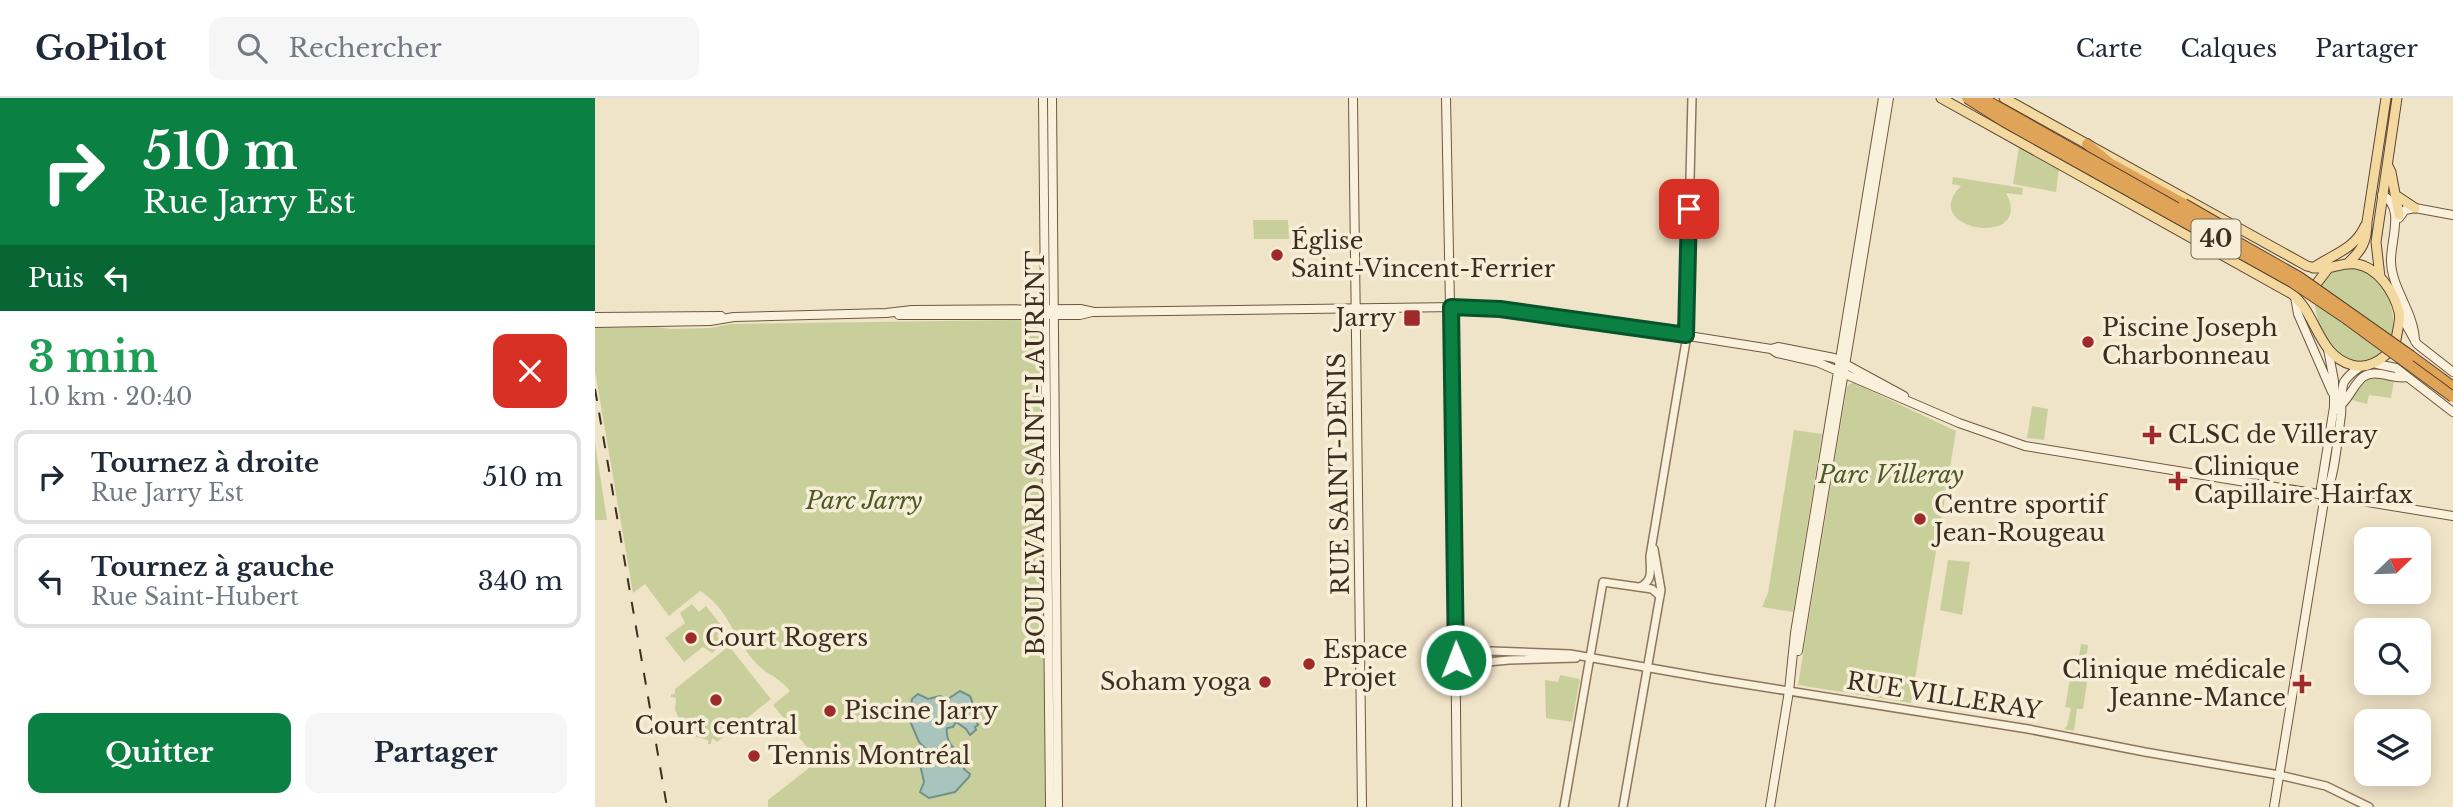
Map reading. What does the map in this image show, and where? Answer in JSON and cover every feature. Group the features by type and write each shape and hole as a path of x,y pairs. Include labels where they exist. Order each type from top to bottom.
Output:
{"highway":[{"name":"40","path":"1968,98 2012,126 2292,282 2453,397"},
{"name":"40","path":"1982,98 2258,253 2331,298 2453,387"},
{"path":"2087,144 2111,164 2231,231 2258,253"}],"main road":[{"name":"BOULEVARD SAINT-LAURENT","path":"1043,98 1050,312 1058,807"},
{"name":"BOULEVARD SAINT-LAURENT","path":"1050,807 1052,98"},
{"name":"RUE SAINT-DENIS","path":"1353,98 1362,807"},
{"path":"1447,98 1457,807"},
{"path":"1770,807 1801,635 1883,98"},
{"path":"1842,367 1889,98"},
{"path":"1941,98 1957,102 2218,248 2295,297 2311,318 2328,349 2334,381 2333,416 2322,486 2324,497"},
{"path":"2004,98 2024,114 2087,144 2229,225 2313,268 2327,270 2347,264 2362,265 2379,277 2390,292 2415,341 2453,372"},
{"path":"2347,264 2364,246 2386,98"},
{"path":"2379,277 2376,247 2397,98"},
{"path":"2387,165 2397,195 2399,215 2393,241"},
{"path":"2372,190 2390,199 2394,208 2392,270 2415,326 2415,341"},
{"path":"2397,195 2415,208"},
{"path":"2399,215 2405,210 2415,208 2453,215"},
{"path":"2313,268 2351,246 2367,222"},
{"path":"2317,283 2327,270"},
{"path":"2295,297 2298,314 2334,394"},
{"path":"2311,318 2312,300"},
{"path":"595,317 886,313 912,316 1050,312 1080,315 1094,312 1451,307 1500,309 1770,349 1777,353 1842,367 1959,423 2020,445 2324,497 2453,516"},
{"path":"2396,340 2400,314"},
{"path":"595,323 710,321 734,317"},
{"path":"2328,349 2341,361 2360,367 2377,364 2393,367 2453,412"},
{"path":"2377,364 2387,354"},
{"path":"2274,807 2342,391 2345,381 2360,367"},
{"path":"2342,404 2367,375 2378,374 2400,379 2407,377"}],"street":[{"path":"1640,587 1650,578 1650,556 1686,335 1692,98"},
{"path":"1623,807 1660,596 1661,585 1653,545"},
{"path":"1564,807 1604,582 1655,590 1660,596"},
{"name":"RUE VILLERAY","path":"1455,666 1509,660 1591,658 2018,727 2279,775 2324,785 2369,807"}],"green space":[{"path":"2019,147 2059,169 2056,192 2013,184"},
{"path":"1953,177 2023,188 2022,195 2006,193 2011,211 2005,222 1993,227 1978,227 1963,223 1953,214 1951,202 1961,186 1952,184"},
{"path":"1253,220 1288,220 1289,239 1254,239"},
{"path":"2354,268 2373,278 2387,295 2393,315 2392,337 2320,285 2333,272"},
{"path":"2315,302 2384,351 2370,359 2358,361 2346,358 2336,351 2321,329"},
{"name":"Parc Jarry","path":"1027,320 1041,330 1045,807 768,807 768,800 818,761 773,705 790,691 755,662 710,598 700,591 669,616 645,584 633,593 595,371 595,328 671,329 710,328 731,324"},
{"path":"2376,378 2394,381 2391,398 2369,395 2367,404 2352,400 2364,381"},
{"name":"Parc Villeray","path":"1854,383 1956,431 1911,703 1798,685 1847,387"},
{"path":"2032,406 2048,409 2044,440 2027,438"},
{"path":"1794,430 1822,434 1793,612 1762,607 1768,593"},
{"path":"595,443 607,520 595,520"},
{"path":"1948,560 1970,562 1962,615 1940,610"},
{"path":"692,604 699,612 706,606 725,630 717,636 724,644 712,653 703,647 684,662 665,638 685,623 680,613"},
{"path":"2081,644 2088,645 2084,675 2088,676 2083,709 2077,709 2074,731 2064,729 2071,708 2065,707 2071,674 2076,674"},
{"path":"729,646 771,699 717,742 712,738 711,744 708,744 708,740 696,737 684,727 679,731 677,729 682,725 675,710 676,698 671,697 671,694 675,694 675,689"},
{"path":"1560,675 1580,679 1572,722 1546,718 1545,680 1558,682"}],"water":[{"path":"960,691 970,696 971,709 978,725 970,735 956,722 953,727 947,728 947,737 963,759 964,769 970,774 955,792 929,798 920,792 924,782 921,769 925,748 919,742 907,714 910,712 912,699 918,694 928,699 940,696 948,699"}],"railway":[{"path":"595,389 667,807"}],"place":[{"name":"Église Saint-Vincent-Ferrier","path":"1277,255"},
{"name":"Jarry","path":"1412,318"},
{"name":"Piscine Joseph Charbonneau","path":"2088,342"},
{"name":"CLSC de Villeray","path":"2152,435"},
{"name":"Clinique Capillaire Hairfax","path":"2178,481"},
{"name":"Centre sportif Jean-Rougeau","path":"1920,519"},
{"name":"Court Rogers","path":"691,638"},
{"name":"Espace Projet","path":"1309,664"},
{"name":"Soham yoga","path":"1265,682"},
{"name":"Clinique médicale Jeanne-Mance","path":"2302,684"},
{"name":"Court central","path":"716,700"},
{"name":"Piscine Jarry","path":"830,711"},
{"name":"Tennis Montréal","path":"754,756"}],"route":[{"path":"1456,660 1451,307 1500,309 1686,335 1689,209"}]}
